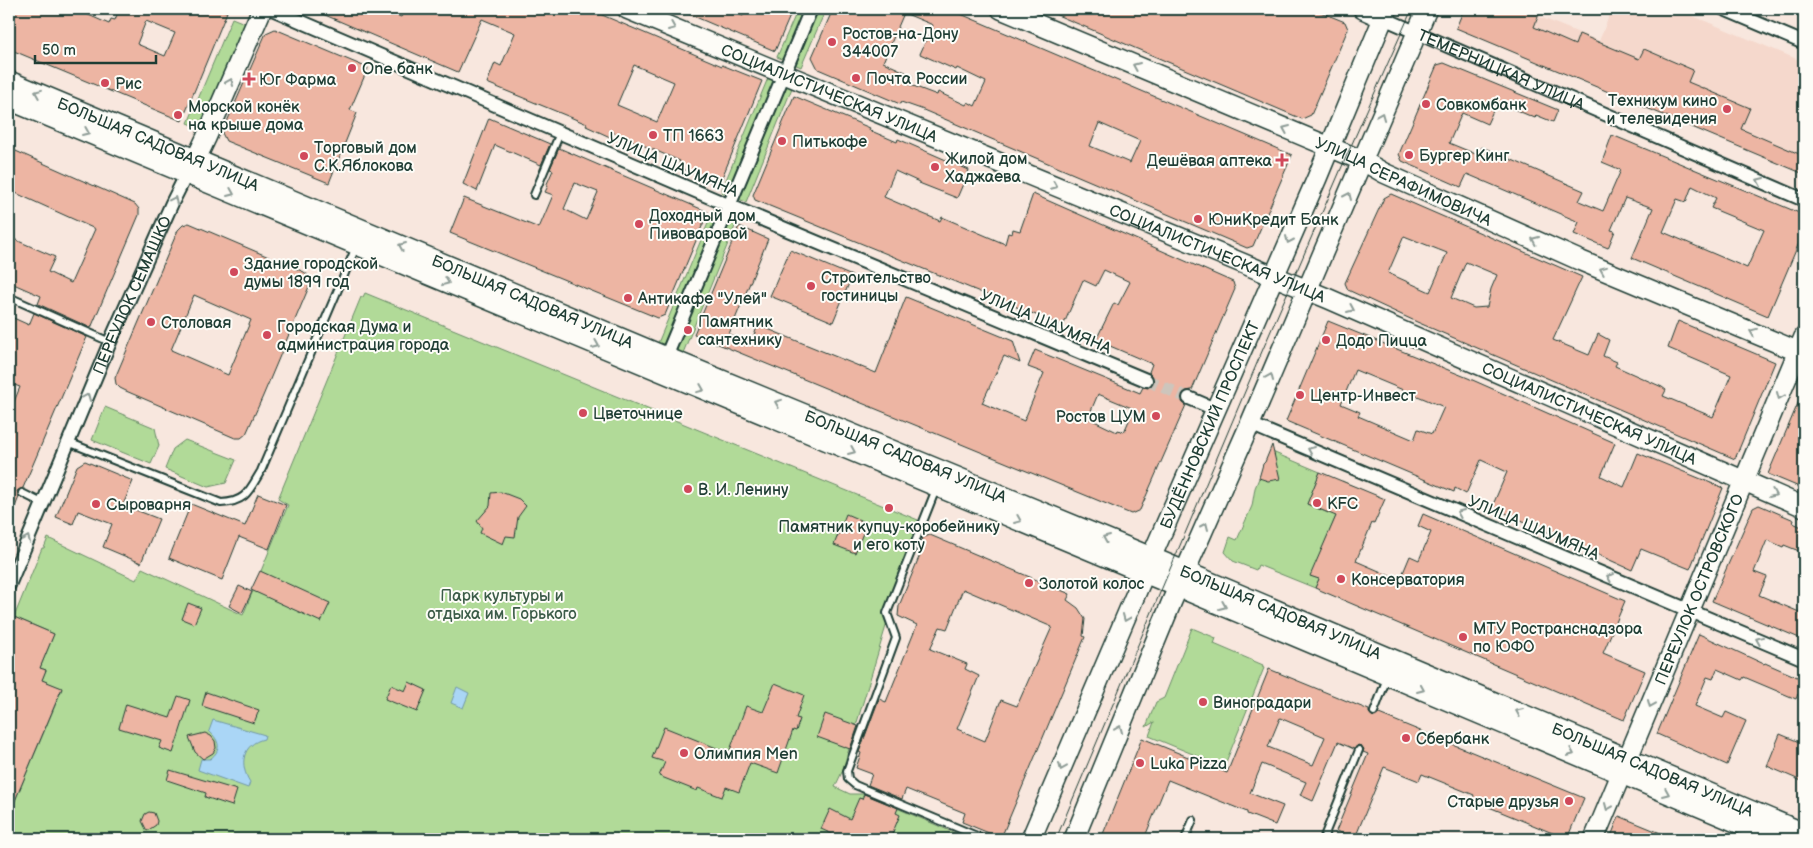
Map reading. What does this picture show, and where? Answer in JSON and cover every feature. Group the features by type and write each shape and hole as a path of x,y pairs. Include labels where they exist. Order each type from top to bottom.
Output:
{"main road":[{"name":"ПЕРЕУЛОК СЕМАШКО","path":"191,167 206,138 262,9"},
{"name":"СОЦИАЛИСТИЧЕСКАЯ УЛИЦА","path":"627,9 1306,290 1804,507"},
{"name":"УЛИЦА СЕРАФИМОВИЧА","path":"1001,9 1363,161 1384,173 1579,260 1802,347"},
{"name":"ТЕМЕРНИЦКАЯ УЛИЦА","path":"1363,9 1385,13"},
{"path":"1074,839 1182,579 1363,161 1426,9"},
{"name":"БУДЁННОВСКИЙ ПРОСПЕКТ","path":"1031,839 1330,147 1385,13"},
{"name":"БОЛЬШАЯ САДОВАЯ УЛИЦА","path":"9,81 357,246 937,486 1148,565"},
{"name":"БОЛЬШАЯ САДОВАЯ УЛИЦА","path":"9,100 191,167 666,356 1148,565 1625,766 1776,839"},
{"name":"ПЕРЕУЛОК ОСТРОВСКОГО","path":"1594,839 1802,347"},
{"name":"БОЛЬШАЯ САДОВАЯ УЛИЦА","path":"1182,579 1388,675 1804,833"}],"street":[{"name":"УЛИЦА ШАУМЯНА","path":"272,9 728,205 1146,380"},
{"path":"666,356 811,9"},
{"path":"1724,9 1804,43"},
{"name":"ТЕМЕРНИЦКАЯ УЛИЦА","path":"1385,13 1417,32 1804,200"},
{"name":"ПЕРЕУЛОК СЕМАШКО","path":"9,585 110,342 191,167"},
{"path":"1189,398 1217,410"},
{"name":"УЛИЦА ШАУМЯНА","path":"1250,424 1804,659"}],"lane":[{"path":"534,195 560,133"},
{"path":"68,442 221,503 233,502 242,498 250,490 261,471 357,246"},
{"path":"9,297 110,342"},
{"path":"937,486 887,613 896,638 847,771 848,779 855,784 984,839"},
{"path":"22,492 42,503"},
{"path":"1374,712 1388,675"},
{"path":"1323,839 1359,750"},
{"path":"1185,839 1193,820"}],"shaded area":[{"name":"Техникум кино и телевидения","path":"1464,9 1520,9 1599,41 1612,9 1676,9 1804,62 1804,174 1456,28"}],"green space":[{"path":"798,9 826,9 801,67 777,57"},
{"path":"232,18 247,24 203,129 188,123"},
{"path":"768,78 792,88 746,202 721,192"},
{"path":"714,209 738,219 683,353 658,343"},
{"name":"Парк культуры и отдыха им. Горького","path":"365,293 918,520 842,772 835,787 850,794 864,794 969,839 9,839 9,815 62,689 42,680 46,670 40,668 54,634 14,617 42,548 44,548 48,538 136,580 142,568 243,615 288,505 278,499 361,297"},
{"path":"105,407 155,428 159,446 151,464 92,440"},
{"path":"185,440 236,460 226,483 208,487 165,469 173,449"},
{"path":"1270,451 1320,472 1307,504 1328,513 1342,481 1357,488 1346,492 1311,576 1319,579 1315,588 1258,565 1256,570 1233,561 1225,552 1230,537 1237,540 1252,506 1255,488"},
{"path":"1192,628 1216,638 1214,644 1263,665 1262,667 1264,668 1224,767 1149,736 1154,722 1146,727 1156,702 1164,698"}],"water":[{"path":"457,687 469,693 463,708 451,703"},
{"path":"213,720 265,735 264,739 251,745 245,756 244,769 250,782 248,788 198,770 201,759 210,759 218,749 215,738 209,731"}],"building":[{"path":"9,9 86,9 84,13 109,24 111,19 115,20 119,9 219,9 227,12 182,121 9,49","holes":["146,21 175,33 165,56 137,44"]},
{"path":"311,9 382,9 401,17 405,9 588,9 762,81 719,185 678,167 680,161 612,132 610,137 586,126 587,124 487,83 495,63 501,66 515,33 482,19 458,72","holes":["634,65 674,82 657,122 617,105"]},
{"path":"677,9 726,9 743,16 746,9 785,9 783,13 790,16 775,51"},
{"path":"833,9 949,9 1292,155 1253,246 1247,248 921,109 901,102 900,104 818,69 812,57","holes":["904,13 933,25 920,54 956,70 957,68 986,82 975,106 968,102 966,105 938,92 937,95 908,84 912,75 883,62","1099,123 1140,141 1130,163 1090,146"]},
{"path":"1043,9 1313,9 1345,22 1348,29 1311,115 1302,119"},
{"path":"1464,9 1541,9 1534,27 1575,45 1579,34 1639,59 1644,49 1693,70 1688,82 1750,108 1741,129 1804,156 1804,174 1456,28"},
{"path":"275,29 368,68 350,110 357,113 329,183 226,141 222,133 266,33"},
{"path":"1444,63 1558,110 1553,122 1536,115 1535,118 1497,102 1487,124 1462,113 1449,143 1478,155 1482,147 1584,191 1579,201 1603,211 1621,170 1602,162 1612,135 1804,215 1804,231 1768,316 1632,258 1653,208 1625,198 1611,230 1615,231 1608,248 1574,234 1579,222 1467,174 1461,187 1402,161 1399,154 1437,65","holes":["1692,186 1716,198 1711,208 1764,230 1747,268 1663,232 1677,199 1686,202"]},
{"path":"794,96 870,128 869,130 897,142 898,139 969,170 957,198 895,171 884,197 914,210 940,221 942,217 1005,244 1008,233 1012,234 1013,229 1020,231 1033,194 1233,282 1235,289 1192,390 1185,391 1181,395 1182,402 1186,405 1140,510 1131,514 694,334 739,226 768,239 729,334 751,343 758,325 876,373 906,297 1013,341 1020,363 1004,356 982,403 1024,421 1044,373 1028,367 1035,350 1140,393 1143,387 1148,388 1153,384 1154,378 1149,372 1152,364 1096,340 1114,303 1118,305 1130,282 1104,270 1096,286 1083,280 1063,326 755,200 753,195","holes":["1098,394 1134,409 1124,432 1118,430 1117,432 1088,418"]},
{"path":"489,118 550,144 541,165 495,145 477,191 463,184"},
{"path":"9,148 135,204 139,209 139,215 91,328 38,304 41,296 9,282 9,237 55,257 48,272 71,283 95,229 9,190"},
{"path":"559,148 708,212 665,315 658,318 450,233 464,198 539,228 553,195 545,192 553,170 550,169","holes":["575,183 598,192 586,220 564,209"]},
{"path":"1391,194 1582,277 1553,340 1589,355 1598,334 1609,340 1603,356 1617,362 1615,366 1662,387 1666,390 1663,396 1713,417 1731,375 1668,348 1678,321 1775,362 1735,459 1417,322 1348,290 1345,283 1384,198","holes":["1404,236 1447,253 1430,292 1388,273","1466,262 1497,275 1491,289 1487,307 1474,308 1451,298"]},
{"name":"Городская Дума и администрация города","path":"189,223 304,272 309,276 311,282 246,434 241,438 235,438 126,391 116,384 115,378 178,230 183,225","holes":["194,295 251,320 228,375 171,350"]},
{"name":"Строительство гостиницы","path":"790,250 852,276 833,322 770,296"},
{"path":"34,313 87,337 23,488 17,491 19,497 9,522 9,414 20,387 9,383 9,316 29,325"},
{"path":"1328,321 1468,378 1615,443 1601,476 1624,487 1638,453 1723,488 1690,569 1641,549 1632,570 1492,507 1507,472 1481,460 1466,494 1455,488 1454,492 1286,421","holes":["1355,370 1444,407 1432,434 1418,429 1414,440 1358,416 1360,412 1341,404"]},
{"path":"1804,389 1804,489 1768,474"},
{"path":"1272,445 1280,479 1268,481 1259,478"},
{"path":"85,461 133,481 123,505 159,519 141,563 103,547 112,524 78,511 73,524 56,517 77,466"},
{"path":"1320,472 1385,499 1374,524 1372,523 1356,561 1400,580 1410,556 1419,560 1431,532 1418,526 1423,514 1625,601 1603,653 1645,671 1624,720 1315,588 1319,579 1310,576 1336,516 1307,504"},
{"path":"501,492 519,499 526,506 518,517 515,537 506,536 503,544 480,533 482,528 477,521 490,506 491,493"},
{"path":"258,494 286,505 269,549 239,537 222,580 169,558 191,504 245,526"},
{"path":"1759,505 1794,520 1793,523 1804,528 1804,553 1767,540 1754,572 1767,577 1759,595 1804,614 1804,640 1712,601 1753,508"},
{"path":"846,514 867,523 855,553 834,545"},
{"path":"930,535 1070,594 1067,600 1078,608 1085,619 1083,636 1085,637 1001,838 962,822 965,813 906,789 902,799 868,785 872,774 856,768 861,753 859,752 879,699 886,702 917,625 898,616 899,606 924,545 922,538","holes":["963,589 1052,627 1017,706 1001,700 985,741 957,729 979,676 965,669 967,664 930,649 940,627 947,629"]},
{"path":"260,571 330,603 321,622 251,590"},
{"path":"239,586 252,592 242,613 229,606"},
{"path":"188,603 201,608 194,624 182,619"},
{"path":"14,617 54,634 40,668 46,670 42,680 62,688 9,815 9,629"},
{"path":"1699,634 1804,680 1804,697 1798,694 1796,699 1744,677 1742,680 1717,669 1713,679 1707,677 1695,706 1723,718 1726,712 1746,721 1727,765 1657,734"},
{"path":"1269,669 1369,710 1372,716 1375,717 1379,714 1584,798 1567,839 1472,800 1474,795 1422,774 1419,781 1384,767 1355,838 1336,831 1368,754 1363,752 1364,749 1361,746 1358,745 1354,749 1338,742 1313,801 1300,795 1306,782 1262,764 1250,793 1283,806 1275,825 1168,780 1144,839 1101,839 1142,738 1227,773","holes":["1280,718 1325,737 1313,765 1268,747"]},
{"path":"409,682 426,690 417,712 385,699 391,685 405,691"},
{"path":"775,683 804,695 796,718 800,719 796,731 793,730 778,773 750,763 739,792 726,787 722,797 698,788 697,791 659,776 665,762 652,758 664,727 729,753 746,706 763,712"},
{"path":"206,692 259,710 254,723 202,706"},
{"path":"178,696 190,700 173,753 159,748 162,741 119,728 126,704 170,718"},
{"path":"825,714 858,726 850,749 817,737"},
{"path":"205,733 215,741 216,748 213,753 203,759 195,752 189,737"},
{"path":"1780,734 1804,744 1804,782 1767,766"},
{"path":"170,770 237,790 232,806 205,797 206,793 167,780"},
{"path":"864,794 898,808 896,813 900,815 890,839 843,839 821,829 830,809 850,819 859,798 862,799"},
{"path":"149,812 154,813 157,821 156,825 147,831 142,821 145,814"},
{"path":"1619,816 1675,839 1610,839"}],"tunnel":[{"path":"1146,380 1189,398"}],"tram line":[{"path":"1056,839 1260,356 1412,9"}],"place":[{"name":"Ростов-на-Дону 344007","path":"832,42"},
{"name":"One банк","path":"352,68"},
{"name":"Почта России","path":"856,78"},
{"name":"Юг Фарма","path":"249,79"},
{"name":"Рис","path":"105,83"},
{"name":"Совкомбанк","path":"1426,104"},
{"name":"Техникум кино и телевидения","path":"1727,109"},
{"name":"Морской конёк на крыше дома","path":"178,115"},
{"name":"ТП 1663","path":"653,135"},
{"name":"Питькофе","path":"782,141"},
{"name":"Бургер Кинг","path":"1409,155"},
{"name":"Торговый дом С.К.Яблокова","path":"304,156"},
{"name":"Дешёвая аптека","path":"1282,160"},
{"name":"Жилой дом Хаджаева","path":"935,167"},
{"name":"ЮниКредит Банк","path":"1198,219"},
{"name":"Доходный дом Пивоваровой","path":"639,224"},
{"name":"Здание городской думы 1899 год","path":"234,272"},
{"name":"Строительство гостиницы","path":"811,286"},
{"name":"Антикафе \"Улей\"","path":"628,298"},
{"name":"Столовая","path":"151,322"},
{"name":"Памятник сантехнику","path":"688,330"},
{"name":"Городская Дума и администрация города","path":"267,335"},
{"name":"Додо Пицца","path":"1326,340"},
{"name":"Центр-Инвест","path":"1300,395"},
{"name":"Цветочнице","path":"583,413"},
{"name":"Ростов ЦУМ","path":"1156,416"},
{"name":"В. И. Ленину","path":"688,489"},
{"name":"KFC","path":"1317,503"},
{"name":"Cыроварня","path":"96,504"},
{"name":"Памятник купцу-коробейнику и его коту","path":"889,508"},
{"name":"Консерватория","path":"1341,579"},
{"name":"Золотой колос","path":"1029,583"},
{"name":"МТУ Ространснадзора по ЮФО","path":"1463,637"},
{"name":"Виноградари","path":"1203,702"},
{"name":"Сбербанк","path":"1406,738"},
{"name":"Олимпия Men","path":"684,753"},
{"name":"Luka Pizza","path":"1140,763"},
{"name":"Старые друзья","path":"1569,801"}]}
